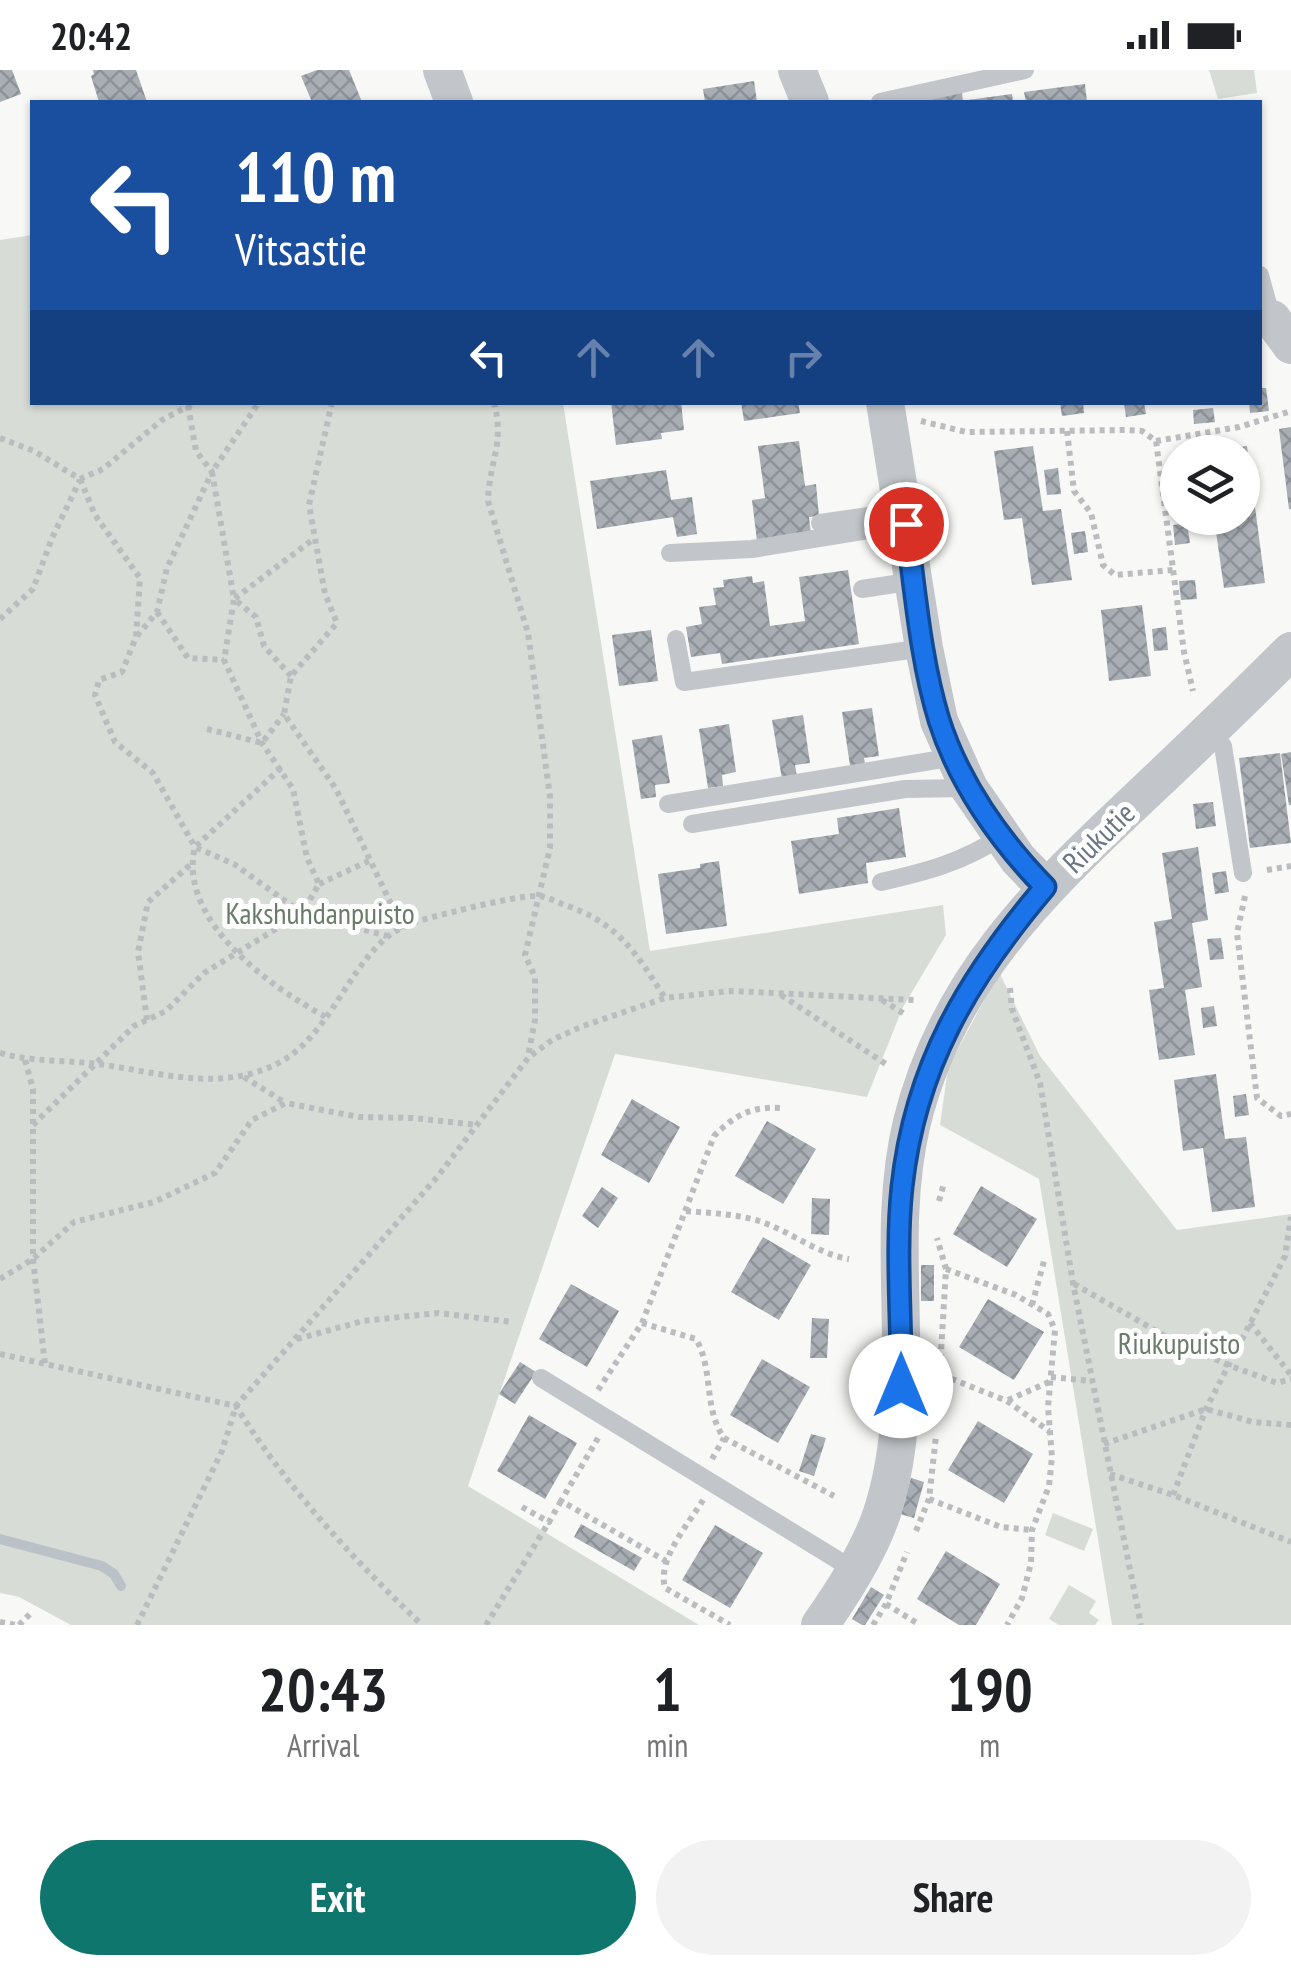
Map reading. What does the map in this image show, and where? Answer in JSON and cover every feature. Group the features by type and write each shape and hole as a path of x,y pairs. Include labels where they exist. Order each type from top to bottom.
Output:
{"street":[{"path":"442,70 453,100"},
{"path":"797,70 809,100"},
{"path":"887,414 939,720 962,772 1002,836 1018,860 1045,887"},
{"name":"Riukutie","path":"820,1625 882,1514 898,1426 902,1186 917,1106 959,1003 1005,934 1045,887 1286,665"}],"lane":[{"path":"889,100 1025,70"},
{"path":"1262,283 1281,332"},
{"path":"820,522 905,517"},
{"path":"670,553 752,549 905,517"},
{"path":"862,589 914,582"},
{"path":"676,639 684,682 924,648"},
{"path":"1223,746 1243,873"},
{"path":"668,804 962,772"},
{"path":"692,824 905,789 962,772"},
{"path":"881,882 973,856 1002,836"},
{"path":"541,1378 854,1570"}],"path":[{"path":"0,619 33,589 80,479 104,470 162,420 190,405"},
{"path":"192,405 196,451 212,472 234,599 224,660 262,742 293,788 306,858 318,884"},
{"path":"136,636 157,612 167,568 212,472 258,405"},
{"path":"262,742 284,714 291,676 338,623 325,594 309,505 331,405"},
{"path":"494,405 500,440 488,502 528,633 550,798 550,848 526,955 535,977 528,1058"},
{"path":"887,414 966,432 1142,431 1156,441 1239,427 1291,411"},
{"path":"1067,431 1074,492 1091,513 1103,564 1115,575 1173,570"},
{"path":"0,438 34,451 80,479 95,515 140,578 136,636 122,672 99,680 95,695 115,742 153,774 195,847 234,864 302,913 388,936"},
{"path":"1156,441 1184,652 1193,691"},
{"path":"234,599 315,538"},
{"path":"234,599 256,617 264,646 291,676"},
{"path":"157,612 188,658 224,660"},
{"path":"284,714 336,788 403,929"},
{"path":"207,729 262,742"},
{"path":"281,768 195,847 191,864 194,886 217,929 238,953 281,992 326,1017"},
{"path":"33,1125 134,1026 166,1011 204,973 302,913 318,884 372,860"},
{"path":"147,1020 138,952 148,902 191,864"},
{"path":"1243,873 1246,891 1237,933 1257,1098 1281,1116 1291,1114"},
{"path":"0,1053 24,1060 94,1064 220,1081 244,1077 276,1065 315,1033 388,936 469,908 540,896 594,914 640,956 665,998"},
{"path":"1010,984 1012,1009 1040,1083 1073,1283 1141,1625"},
{"path":"137,1625 222,1452 236,1406 438,1176 528,1058 552,1040 583,1026 665,998 731,990 915,1000"},
{"path":"780,995 889,1066"},
{"path":"881,999 906,1016"},
{"path":"24,1060 33,1089 33,1259 44,1364"},
{"path":"244,1077 286,1103 359,1117 478,1125"},
{"path":"0,1279 33,1259 74,1222 154,1202 215,1173 252,1120 286,1103"},
{"path":"586,1407 642,1323 714,1136 735,1115 761,1107 782,1108"},
{"path":"686,1211 758,1221 831,1256 848,1259"},
{"path":"1173,1495 1206,1409 1285,1256 1291,1218"},
{"path":"1032,1305 1044,1261"},
{"path":"946,1269 1032,1305 1048,1314 1056,1330 1050,1380 1049,1486 1032,1530 1031,1563 1022,1598 1008,1625"},
{"path":"1073,1283 1167,1337 1228,1366 1278,1383 1291,1377 1250,1323"},
{"path":"296,1339 363,1320 438,1313 512,1322"},
{"path":"642,1323 696,1339 706,1357 715,1425 724,1438 834,1496"},
{"path":"0,1354 236,1406 266,1454 316,1514 422,1625"},
{"path":"942,1375 1007,1401 1050,1432"},
{"path":"1007,1401 1050,1380 1092,1381"},
{"path":"1104,1444 1206,1409 1253,1422 1291,1425"},
{"path":"486,1625 609,1421"},
{"path":"1109,1474 1291,1542"},
{"path":"718,1508 703,1499 666,1561 662,1576 665,1588 730,1625"},
{"path":"929,1499 1002,1526 1032,1530"},
{"path":"561,1500 666,1561"},
{"path":"522,1507 549,1522"},
{"path":"886,1604 920,1625"},
{"path":"0,1622 18,1625 31,1613"}],"green space":[{"path":"1209,70 1254,70 1257,93 1218,99"},
{"name":"Kakshuhdanpuisto","path":"30,235 30,405 563,405 650,951 943,905 946,935 903,1007 867,1097 615,1054 468,1486 699,1625 71,1625 19,1597 0,1593 0,240"},
{"name":"Riukupuisto","path":"999,972 1040,1056 1177,1230 1291,1214 1291,1625 1112,1625 1039,1179 940,1125 948,1068"},
{"path":"1053,1513 1093,1529 1084,1551 1045,1535"},
{"path":"1069,1585 1096,1601 1089,1613 1099,1620 1095,1625 1059,1625 1049,1619"}],"building":[{"path":"0,70 12,70 21,94 0,102"},
{"path":"93,70 136,70 146,100 98,100 91,76"},
{"path":"317,70 349,70 361,100 311,100 301,76"},
{"path":"754,81 757,100 705,100 703,89"},
{"path":"1085,84 1087,100 1026,100 1024,92"},
{"path":"962,92 963,100 932,100 932,96"},
{"path":"1012,94 1013,100 968,100"},
{"path":"1262,388 1266,388 1269,411 1250,413 1249,405 1262,405"},
{"path":"611,405 681,405 684,430 661,433 662,439 616,445"},
{"path":"741,405 799,405 800,413 744,421"},
{"path":"1060,405 1083,405 1084,413 1062,416"},
{"path":"1124,405 1144,405 1146,414 1126,417"},
{"path":"1213,408 1215,422 1194,424 1193,410"},
{"path":"1291,427 1291,509 1289,509 1279,429"},
{"path":"799,441 805,486 816,484 819,516 809,517 811,534 757,541 752,500 765,498 758,446"},
{"path":"1033,446 1043,511 1061,509 1072,580 1032,585 1022,518 1004,520 994,451"},
{"path":"1058,468 1061,494 1047,495 1044,470"},
{"path":"666,470 671,500 692,497 697,534 677,537 673,517 597,529 590,481"},
{"path":"1085,531 1088,552 1074,554 1071,533"},
{"path":"1174,535 1189,535 1190,543 1175,545"},
{"path":"1216,535 1259,535 1265,583 1224,588"},
{"path":"848,570 859,644 722,664 720,653 691,657 686,627 702,624 699,607 716,605 713,588 724,587 723,580 752,576 753,583 764,581 770,626 805,621 799,577"},
{"path":"1195,580 1197,599 1181,600 1179,581"},
{"path":"1142,605 1151,676 1109,681 1101,610"},
{"path":"1166,627 1168,650 1154,651 1152,629"},
{"path":"651,630 658,681 619,686 612,635"},
{"path":"872,708 879,756 864,758 866,769 851,772 842,712"},
{"path":"803,715 810,763 795,765 797,777 782,779 772,720"},
{"path":"729,724 736,772 722,775 723,786 708,788 699,729"},
{"path":"662,735 670,783 655,785 656,797 641,799 632,740"},
{"path":"1291,752 1291,805 1289,805 1281,754"},
{"path":"1280,753 1291,843 1250,848 1239,758"},
{"path":"1213,802 1216,826 1196,829 1193,804"},
{"path":"899,808 906,857 866,863 868,883 799,894 791,841 839,834 837,818"},
{"path":"1198,847 1208,920 1192,923 1202,987 1185,990 1195,1055 1159,1060 1149,990 1164,988 1154,922 1172,919 1162,853"},
{"path":"719,861 727,926 666,934 658,874"},
{"path":"1226,871 1229,892 1215,894 1212,873"},
{"path":"1221,938 1224,959 1210,960 1207,939"},
{"path":"1214,1006 1217,1026 1203,1028 1201,1008"},
{"path":"1216,1074 1225,1139 1246,1137 1255,1207 1212,1212 1203,1148 1183,1151 1174,1080"},
{"path":"1246,1094 1249,1115 1235,1117 1233,1096"},
{"path":"632,1099 680,1127 649,1183 601,1155"},
{"path":"767,1121 816,1149 783,1204 735,1176"},
{"path":"981,1186 1037,1219 1007,1267 953,1234"},
{"path":"602,1187 618,1198 598,1228 582,1216"},
{"path":"812,1198 830,1199 829,1235 811,1234"},
{"path":"763,1237 811,1265 779,1320 731,1292"},
{"path":"921,1265 934,1265 934,1301 921,1301"},
{"path":"571,1284 619,1311 587,1367 539,1339"},
{"path":"988,1299 1044,1332 1014,1380 959,1347"},
{"path":"812,1318 829,1319 827,1358 810,1358"},
{"path":"762,1359 810,1387 778,1443 730,1415"},
{"path":"520,1362 536,1372 515,1404 499,1394"},
{"path":"922,1372 935,1372 935,1401 922,1401"},
{"path":"529,1415 577,1443 545,1499 497,1471"},
{"path":"978,1421 1033,1454 1004,1503 948,1470"},
{"path":"811,1434 826,1438 814,1476 799,1471"},
{"path":"911,1478 924,1482 914,1518 900,1514"},
{"path":"581,1524 642,1558 634,1571 574,1537"},
{"path":"715,1525 763,1553 730,1608 682,1580"},
{"path":"946,1551 1000,1584 976,1625 959,1625 917,1599"},
{"path":"871,1587 884,1595 862,1625 852,1619"}],"waterway":[{"path":"0,1539 102,1566 114,1574 121,1586"}],"route":[{"path":"901,1386 902,1186 922,1088 959,1003 1005,934 1045,887 1018,860 969,788 939,720 906,524"}]}
